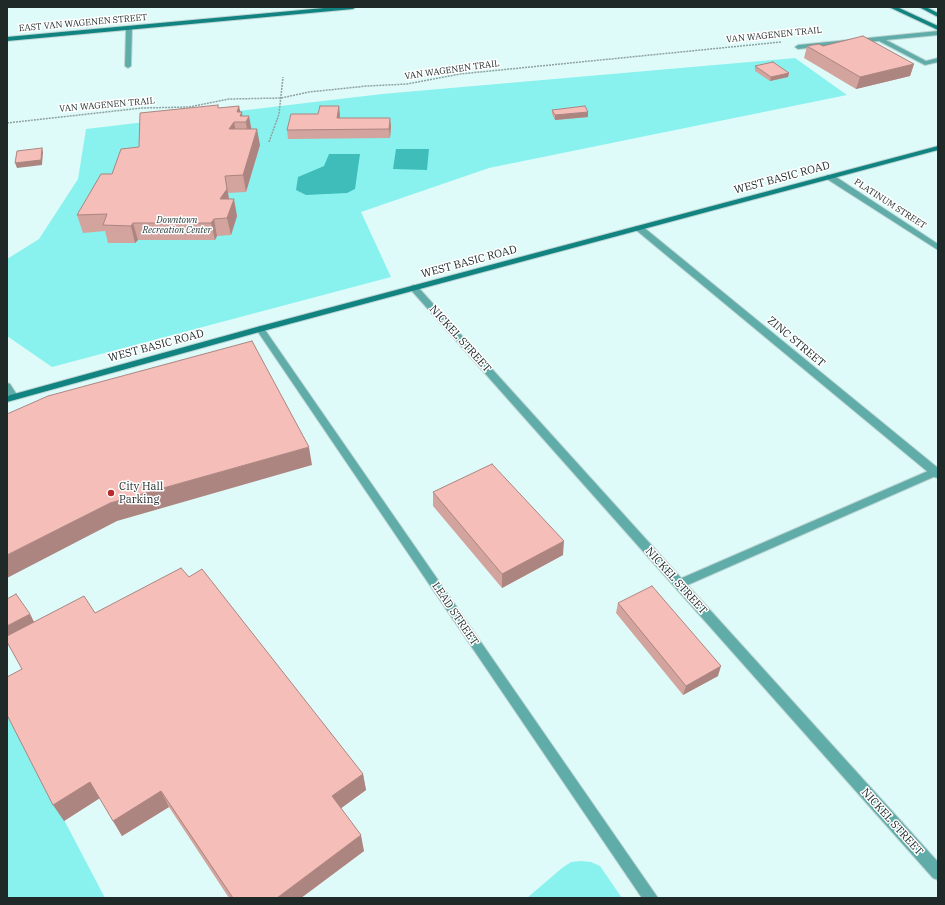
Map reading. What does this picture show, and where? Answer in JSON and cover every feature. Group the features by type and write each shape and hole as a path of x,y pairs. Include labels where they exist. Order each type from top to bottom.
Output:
{"street":[{"name":"EAST VAN WAGENEN STREET","path":"7,39 320,8 353,7"},
{"path":"892,7 938,28"},
{"path":"922,7 938,14"},
{"path":"128,66 129,28"},
{"path":"798,47 938,33"},
{"path":"880,39 925,63 938,60"},
{"name":"WEST BASIC ROAD","path":"10,398 260,329 938,148"},
{"name":"PLATINUM STREET","path":"830,177 938,248"},
{"name":"ZINC STREET","path":"640,228 936,473"},
{"name":"NICKEL STREET","path":"414,288 938,873"},
{"name":"LEAD STREET","path":"260,329 651,898"},
{"path":"7,386 10,398"},
{"path":"679,584 936,473"}],"path":[{"name":"VAN WAGENEN TRAIL","path":"7,122 142,108 189,107 229,99 281,98 309,92 360,86 407,84 460,74 784,41"},
{"path":"269,142 279,114 283,77"}],"green space":[{"name":"Downtown Recreation Center","path":"795,58 847,95 489,168 361,212 391,277 52,367 7,336 7,259 39,239 78,179 86,129 382,94"},
{"path":"7,711 105,898 7,898"},
{"path":"571,862 591,862 600,866 622,898 527,898 562,868"}],"shaded area":[{"path":"396,149 429,149 427,170 393,169"},
{"path":"329,154 360,154 355,189 347,193 306,195 296,190 298,177 324,166"}],"building":[{"path":"863,36 914,64 860,77 807,46 819,44 823,46"},
{"path":"773,62 789,73 771,77 755,66"},
{"path":"218,105 218,108 239,106 237,112 242,112 240,116 249,116 246,122 234,122 229,129 257,129 243,175 225,176 227,189 220,199 234,199 227,218 214,219 211,223 133,223 131,226 103,225 107,214 77,215 101,174 112,174 121,149 139,147 140,113"},
{"path":"320,106 339,106 337,118 390,118 389,129 287,130 291,114 318,114"},
{"path":"585,106 588,112 555,115 552,110"},
{"path":"42,148 41,160 15,163 17,151"},
{"name":"City Hall Parking","path":"252,341 309,447 110,503 7,555 7,414 48,396"},
{"path":"492,464 564,541 502,574 433,492"},
{"path":"181,568 189,577 202,569 363,774 332,796 361,835 277,898 233,898 161,791 113,821 90,782 53,805 7,715 7,677 22,669 7,642 7,636 84,596 95,613"},
{"path":"652,586 721,666 686,686 618,603"},
{"path":"16,594 30,614 7,626 7,599"}],"place":[{"name":"City Hall Parking","path":"111,493"}]}
